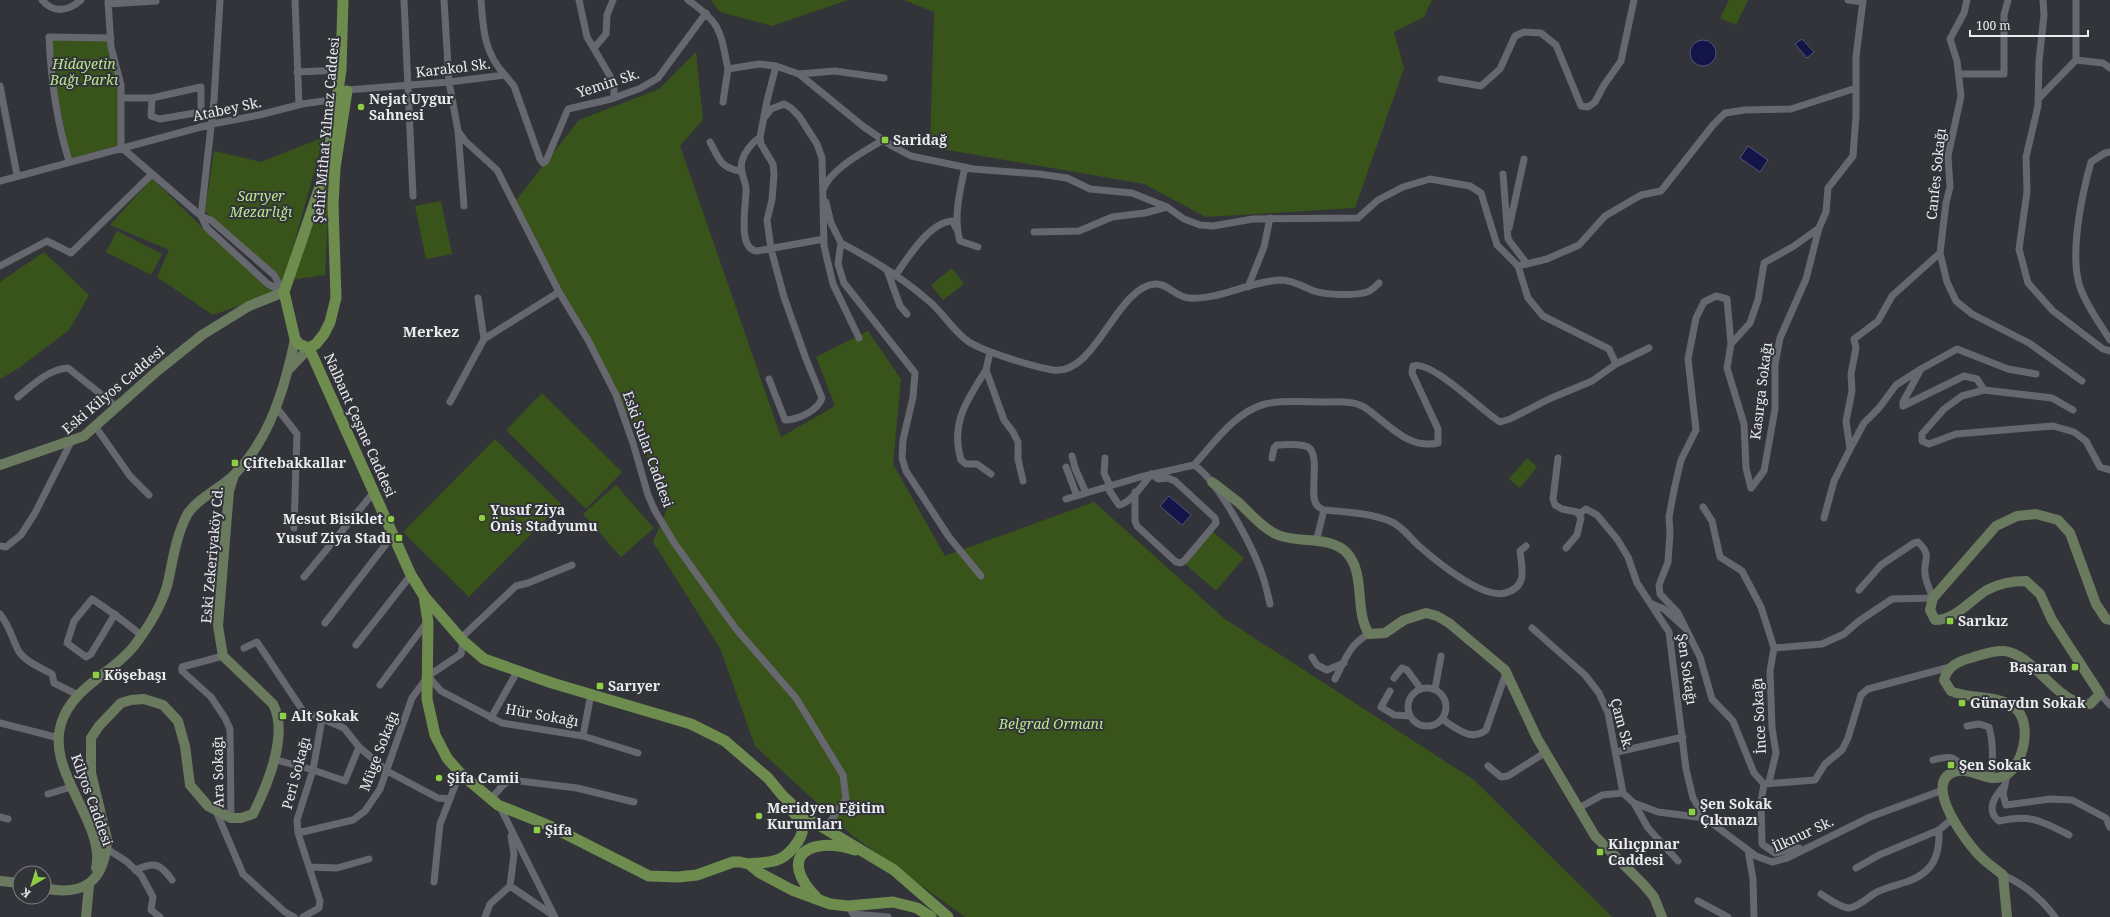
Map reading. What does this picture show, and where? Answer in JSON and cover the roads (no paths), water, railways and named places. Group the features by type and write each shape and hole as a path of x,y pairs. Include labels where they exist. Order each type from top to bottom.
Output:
{"main road":[{"name":"Şehit Mithat Yılmaz Caddesi","path":"284,292 327,166 338,100 341,70 343,0"},
{"name":"Şehit Mithat Yılmaz Caddesi","path":"308,348 316,344 324,334 330,322 336,298 333,204 335,168 347,90 350,0"},
{"path":"318,195 325,195 333,204"},
{"path":"284,292 295,339 299,344 308,348"},
{"name":"Nalbant Çeşme Caddesi","path":"308,348 411,575 424,596 428,622 427,699 435,735 447,758 460,773 494,802 550,826 650,876 678,877 697,875 733,862 749,864 775,861 783,858 802,837 803,826 783,796"},
{"path":"424,596 462,640 484,659 552,683 691,724 707,731 725,742 768,778 783,796 804,816 894,870 948,917"},
{"path":"428,622 433,618 442,618 447,623"},
{"path":"819,901 802,880 798,865 800,858 808,848 825,844 863,851"},
{"path":"749,864 760,873 792,890 819,901 848,906 893,902 917,908 931,917"}],"street":[{"path":"42,0 47,6 60,10 72,7 81,0"},
{"path":"220,0 212,124 201,216 206,228 268,284 284,292"},
{"path":"295,0 299,105"},
{"path":"404,0 413,196"},
{"name":"Eski Sular Caddesi","path":"444,0 449,82 458,131 465,141 497,170 559,292 588,340 616,394 633,443 648,495 655,511 675,544 736,629 796,698 843,775 846,799 825,829"},
{"name":"Karakol Sk.","path":"481,0 483,22 489,53 496,65 505,75"},
{"path":"579,0 589,44 594,48 610,76 614,86 614,98"},
{"path":"594,48 606,34 607,15 613,0"},
{"path":"688,0 706,13 719,28 728,69 723,102"},
{"path":"1441,79 1481,86 1500,69 1515,36 1524,32 1541,33 1556,45 1580,106 1588,108 1595,102 1604,85 1621,61 1634,0"},
{"path":"1848,0 1863,1"},
{"name":"Canfes Sokağı","path":"1940,253 1946,202 1950,187 1948,156 1961,96 1959,74 1950,39 1964,13 1967,0"},
{"path":"1959,74 2004,74 2004,15 2008,0"},
{"path":"2043,0 2044,14 2039,61 2038,99 2026,157 2027,192 2019,250 2028,283 2053,311 2103,349 2110,351"},
{"path":"2038,99 2076,60 2076,0"},
{"path":"156,1 108,2 111,38 121,85 121,147 201,216 211,220 274,275 284,292"},
{"name":"Kasırga Sokağı","path":"1731,344 1727,368 1744,424 1746,468 1751,488 1764,471 1775,410 1775,364 1780,338 1806,279 1819,228 1826,212 1828,188 1853,156 1856,57 1863,1"},
{"name":"Yemin Sk.","path":"505,75 514,86 540,159 543,163 546,161 568,109 614,98 641,88 658,78 706,13"},
{"path":"69,161 60,134 51,84 49,37 111,38"},
{"path":"2076,60 2103,63 2110,68"},
{"path":"728,69 760,64 776,66 799,74 883,140 911,156 965,167 1005,173 1039,174 1066,178 1090,189 1132,193 1167,207 1184,219 1200,225 1213,226 1253,219 1270,218 1358,218 1378,200 1403,188 1430,179 1470,186 1481,193 1497,245 1518,266 1528,298 1543,316 1609,349 1616,364"},
{"path":"769,379 784,420 814,410 821,403 822,398 806,359 784,297 771,249 767,220 772,200 774,174 773,164 761,144 760,137 776,66"},
{"path":"297,72 341,70"},
{"path":"799,74 835,70 884,78"},
{"name":"Karakol Sk.","path":"347,90 407,86 505,75"},
{"path":"0,86 17,175"},
{"path":"121,98 152,98 201,87 201,112 160,120 152,116 152,98"},
{"path":"1518,266 1547,259 1580,245 1605,216 1641,195 1661,191 1713,125 1725,114 1745,110 1791,109 1856,88"},
{"name":"Atabey Sk.","path":"0,181 121,147 212,124 259,115 299,105 338,100"},
{"path":"765,117 771,109 784,104 799,116 817,144 822,158 824,239 833,284 859,338"},
{"path":"458,131 464,206"},
{"path":"760,137 750,144 742,160 740,171 746,188 744,232 748,247 752,250 771,249 824,239"},
{"path":"823,189 836,172 859,154 883,140"},
{"path":"710,142 720,163 731,170 740,171"},
{"path":"2110,152 2091,162 2083,188 2075,265 2080,288 2110,340"},
{"path":"1508,232 1513,215 1524,159"},
{"path":"956,228 959,195 965,167"},
{"path":"0,266 48,241 71,253 152,174"},
{"path":"1503,174 1508,239 1527,264"},
{"path":"823,189 831,223 841,243 887,270 931,303 969,342 990,352 1048,368 1064,369 1077,362 1091,349 1122,308 1138,292 1147,286 1157,284 1181,296 1196,298 1214,296 1282,280 1316,291 1353,294 1369,292 1379,283"},
{"path":"1034,232 1079,231 1112,217 1145,213 1167,207"},
{"path":"1248,287 1264,247 1270,218"},
{"path":"895,276 922,239 946,221 953,221 960,241 978,247"},
{"path":"1731,344 1750,323 1758,300 1764,263 1794,246 1819,228"},
{"path":"841,243 838,264 844,283 915,373 913,397 903,440 902,458 906,471 949,537 981,576"},
{"path":"1850,449 1846,421 1852,391 1851,374 1856,348 1854,339 1878,321 1892,296 1940,253 1947,282 1956,301 1972,314 2029,343 2082,381"},
{"path":"887,270 900,306 907,314"},
{"name":"Eski Kilyos Caddesi","path":"0,546 6,547 21,535 35,513 72,440 84,436 202,335 249,306 284,292"},
{"path":"450,402 484,339 559,292"},
{"path":"1731,344 1727,299 1716,296 1704,302 1696,318 1688,359 1696,430 1681,460 1669,517 1670,534 1668,562 1659,585 1660,594 1678,613 1688,630 1700,657 1712,699 1733,720 1754,773 1766,783 1794,783 1815,780 1825,764 1842,750 1848,738 1861,695 1868,689 1950,668 1967,659 2004,651 2015,655 2029,665 2073,701 2082,705 2090,704 2100,694"},
{"path":"478,298 484,339"},
{"name":"Kilyos Caddesi","path":"89,885 95,876 98,858 96,845 71,787 60,751 60,724 78,695 111,668 133,647 152,619 166,588 178,534 188,513 234,475 258,444 276,407 288,370 295,339"},
{"path":"288,370 308,348"},
{"path":"1066,499 1151,474 1194,465 1240,417 1265,404 1346,402 1364,406 1395,433 1412,441 1431,445 1438,444 1438,429 1412,373 1413,366 1422,365 1448,380 1500,422 1510,419 1549,399 1592,381 1616,364 1649,348"},
{"path":"1824,518 1834,481 1864,423 1879,408 1896,385 1957,349 2008,369 2036,374"},
{"path":"990,352 986,370 964,407 956,444 961,460 966,464 977,464 991,474"},
{"path":"18,397 35,383 53,372 62,368 68,368 117,407"},
{"path":"1921,369 1903,402 1903,406 1964,376 1977,380 1984,390"},
{"path":"986,370 1004,420 1018,442 1018,459 1023,481"},
{"path":"2073,410 2052,398 1984,390 1962,396 1944,409 1922,434 1922,441 1929,444 1956,434 2053,426 2074,432 2086,441 2100,467 2110,470"},
{"path":"276,407 297,434 294,528"},
{"path":"96,426 130,476 149,495"},
{"path":"0,465 72,440"},
{"path":"1272,458 1274,448 1277,445 1298,445 1307,447 1311,450 1315,468 1314,495 1317,505 1324,510 1369,515 1393,523 1444,566 1485,591 1502,594 1515,590 1521,582 1523,572 1520,551 1526,546"},
{"path":"1072,456 1075,468 1086,493"},
{"path":"1105,458 1104,473 1108,486 1119,505 1124,504 1151,474"},
{"path":"1558,458 1553,499 1555,506 1578,512 1581,518 1577,535 1566,548"},
{"path":"1194,465 1266,528 1277,535 1293,540 1337,545 1347,553 1353,564 1358,585 1364,627 1369,634"},
{"path":"1066,467 1077,496"},
{"path":"1135,492 1135,521 1137,526 1176,562 1181,563 1214,528 1216,523 1215,518 1175,481 1168,478 1158,480 1151,474"},
{"name":"Eski Zekeriyaköy Cd.","path":"223,656 218,626 229,491 234,475"},
{"path":"1212,482 1248,543 1263,577 1270,604"},
{"path":"304,577 374,492"},
{"path":"1703,507 1712,521 1720,557 1742,571 1761,607 1774,648 1822,644 1844,634 1859,621 1892,599 1933,598"},
{"name":"Şen Sokağı","path":"1579,514 1586,509 1590,510 1604,523 1624,551 1637,583 1669,632 1686,769 1693,798 1705,818"},
{"path":"1316,542 1324,510"},
{"path":"2110,620 2106,619 2096,604 2070,533 2058,520 2036,514 2017,516 1996,526 1933,598 1930,610 1935,620 1946,620 1988,590 2008,582 2026,581 2040,594 2052,620 2100,694 2110,705"},
{"path":"325,623 393,535"},
{"path":"1859,590 1881,566 1918,542 1924,548 1928,560 1924,571 1926,582 1933,598"},
{"path":"462,640 516,586 528,583 572,565"},
{"path":"356,645 411,575"},
{"path":"115,614 91,654 86,657 67,643 74,622 92,599 115,614 141,636"},
{"path":"1652,604 1664,609 1688,630"},
{"path":"1335,679 1359,639 1369,634 1385,633 1404,620 1426,613 1437,616 1449,623 1481,648 1506,673 1546,752 1595,836 1654,897 1662,917"},
{"path":"0,614 13,636 19,651 28,660 52,674 54,683 78,695"},
{"path":"380,685 428,622"},
{"name":"Çam Sk.","path":"1532,628 1585,675 1600,693 1608,713 1617,752 1623,793"},
{"name":"Müge Sokağı","path":"298,833 353,820 365,811 374,800 412,698 428,676 461,654 462,640"},
{"path":"244,648 257,642 303,711 344,728 359,747 386,771 438,798 450,799"},
{"name":"İnce Sokağı","path":"1774,648 1770,671 1772,728 1776,753 1761,801 1762,844 1775,853 1810,845"},
{"path":"95,876 102,866 107,839 91,773 91,738 99,726 121,703 144,699 163,705 178,721 185,746 190,785 208,806 231,818 240,818 253,814 264,792 273,759 278,736 277,712 272,704 223,656"},
{"name":"Ara Sokağı","path":"223,656 182,667 182,671 211,697 226,718 230,730 231,818"},
{"path":"1312,656 1317,665 1327,670 1344,663"},
{"path":"1435,689 1441,656"},
{"path":"1394,678 1402,668 1407,670 1421,689"},
{"path":"1950,668 1944,680 1951,691 1963,695 2007,703 2016,708 2021,714 2026,725 2026,736 2021,754 2007,779 1995,796 1992,809 1995,817 1999,821 2030,817 2045,822 2069,835"},
{"path":"491,718 518,670"},
{"path":"1442,719 1466,734 1477,735 1483,733 1486,730 1506,673"},
{"name":"Hür Sokağı","path":"428,676 441,690 502,723 583,736 638,753"},
{"path":"1421,689 1435,689 1444,698 1446,704 1442,719 1429,726 1418,724 1410,716 1408,702 1412,695 1421,689"},
{"path":"1390,691 1381,707 1394,715 1410,716"},
{"path":"583,736 591,694"},
{"name":"Müge Sokağı","path":"412,698 427,699"},
{"name":"Peri Sokağı","path":"303,917 319,908 320,901 298,833 297,820 313,770 322,719"},
{"path":"0,723 59,738"},
{"path":"1967,726 1980,724 1988,728 1991,735 1993,757 1991,778"},
{"path":"1617,752 1683,737"},
{"path":"273,759 345,781 359,747"},
{"path":"1488,766 1495,774 1501,777 1508,776 1546,752"},
{"path":"1933,760 1946,756 1956,759 1966,770"},
{"path":"2007,779 1991,778 1966,770 1954,772 1946,776 1942,784 1952,819 1981,858 2003,875 2019,882 2048,908 2055,917"},
{"path":"434,882 440,824 460,773"},
{"path":"2007,779 2003,794 2006,805 2050,799 2072,800 2106,818 2110,827"},
{"path":"555,917 532,868 494,802 503,785 512,780 577,788 634,802"},
{"path":"48,794 71,787"},
{"name":"İlknur Sk.","path":"1634,803 1658,812 1705,818 1748,850 1772,862 1787,858 1810,845 1870,817 1943,790"},
{"path":"1579,808 1602,796 1623,793 1634,803 1648,828 1678,861"},
{"path":"216,811 243,874 284,915 294,917"},
{"path":"0,817 8,819"},
{"path":"1856,868 1880,855 1939,830 1952,819"},
{"path":"1821,894 1848,908 1855,906 1878,891 1906,882 1921,874 1934,863 1939,850 1939,830"},
{"path":"485,917 490,904 510,886 514,854 511,832"},
{"path":"106,849 126,861 141,875 153,897 151,910 160,917"},
{"path":"1748,850 1752,879 1754,917"},
{"path":"309,867 337,868 369,859"},
{"path":"135,870 151,863 158,865 172,880"},
{"path":"2003,875 2007,917"},
{"path":"0,881 12,882"},
{"path":"52,889 71,891 89,885 86,917"},
{"path":"510,886 555,917"},
{"path":"1698,901 1728,917"},
{"path":"848,906 853,914 888,917"}],"place":[{"name":"Nejat Uygur Sahnesi","path":"361,107"},
{"name":"Saridağ","path":"885,140"},
{"name":"Çiftebakkallar","path":"235,463"},
{"name":"Yusuf Ziya Öniş Stadyumu","path":"482,518"},
{"name":"Mesut Bisiklet","path":"391,519"},
{"name":"Yusuf Ziya Stadı","path":"399,538"},
{"name":"Sarıkız","path":"1950,621"},
{"name":"Başaran","path":"2075,667"},
{"name":"Köşebaşı","path":"96,675"},
{"name":"Sarıyer","path":"600,686"},
{"name":"Günaydın Sokak","path":"1962,703"},
{"name":"Alt Sokak","path":"283,716"},
{"name":"Şen Sokak","path":"1951,765"},
{"name":"Şifa Camii","path":"439,778"},
{"name":"Şen Sokak Çıkmazı","path":"1692,812"},
{"name":"Meridyen Eğitim Kurumları","path":"759,816"},
{"name":"Şifa","path":"537,830"},
{"name":"Kılıçpınar Caddesi","path":"1600,852"}],"district":[{"name":"Merkez","path":"431,332"}],"park label":[{"name":"Hidayetin Bağı Parkı","path":"84,72"},
{"name":"Sarıyer Mezarlığı","path":"261,204"},
{"name":"Belgrad Ormanı","path":"1051,724"}]}
